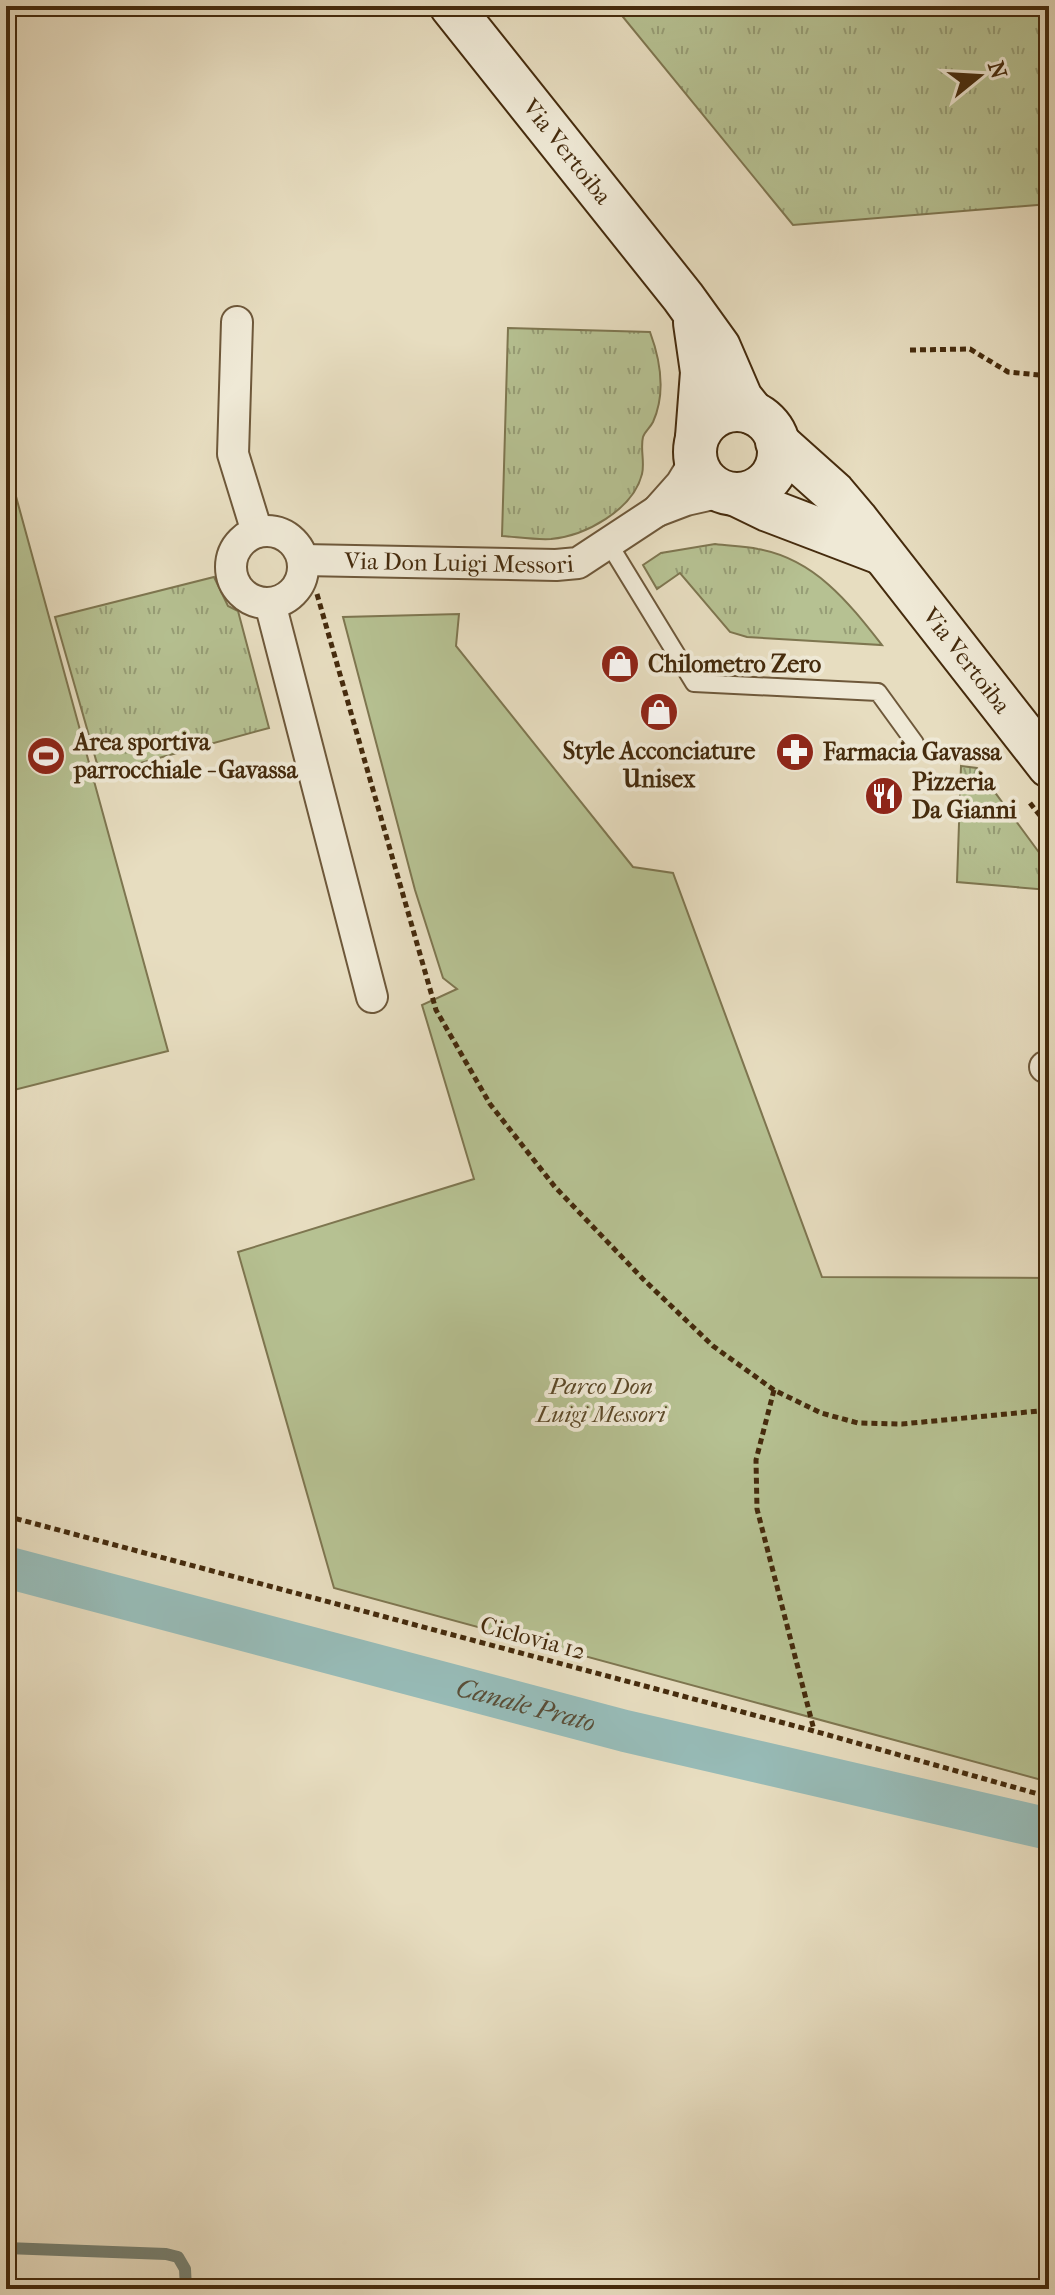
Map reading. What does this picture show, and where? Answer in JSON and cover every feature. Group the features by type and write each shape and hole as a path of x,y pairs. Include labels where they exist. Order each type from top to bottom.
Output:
{"main road":[{"name":"Via Vertoiba","path":"451,6 683,297 719,347 741,398 765,428 834,493 1049,766"},
{"path":"683,297 695,324 701,358 701,412 696,449 705,481 768,510 794,517 885,555"},
{"name":"Via Don Luigi Messori","path":"696,449 709,420 721,413 734,410 765,428 779,453 769,480 758,489 729,493"}],"street":[{"path":"237,322 233,454 257,532"},
{"name":"Via Don Luigi Messori","path":"657,511 681,484 696,449"},
{"name":"Via Don Luigi Messori","path":"303,560 578,563 657,511 686,500 729,493"},
{"path":"269,530 281,533 299,548 303,560 304,572 300,584 292,594 270,603 248,597 233,579 233,556 246,537 257,532 269,530"},
{"path":"270,603 372,997"}],"lane":[{"path":"609,544 694,683 878,692 915,743"}],"path":[{"path":"910,350 970,349 1008,372 1049,376"},
{"path":"303,560 323,611 436,1010 490,1104 555,1187 643,1279 713,1346 774,1390 821,1413 858,1423 902,1424 1049,1410"},
{"path":"774,1390 756,1460 757,1509 814,1731"},
{"name":"Ciclovia 12","path":"6,1516 814,1731 1049,1797"}],"green space":[{"path":"614,6 1049,6 1049,204 793,225"},
{"path":"508,328 650,332 657,353 660,388 657,411 643,437 642,474 629,499 618,510 578,533 551,539 502,536"},
{"name":"Area sportiva parrocchiale - Gavassa","path":"6,460 168,1051 6,1092"},
{"path":"715,544 758,549 797,562 829,585 882,645 747,637 730,632 680,573 657,589 643,565 661,553"},
{"path":"214,577 228,606 238,611 269,728 100,774 55,617"},
{"name":"Parco Don Luigi Messori","path":"459,614 456,646 633,867 673,873 822,1277 1049,1278 1049,1782 334,1588 238,1252 474,1179 422,1005 457,989 443,978 415,890 343,617"},
{"path":"961,766 977,768 1049,866 1049,890 957,882"}],"waterway":[{"name":"Canale Prato","path":"6,1567 625,1731 1049,1829"},
{"path":"6,2248 166,2254 178,2257 185,2269 186,2289"}],"place":[{"name":"Chilometro Zero","path":"620,664"},
{"name":"Style Acconciature Unisex","path":"659,712"},
{"name":"Farmacia Gavassa","path":"795,752"},
{"name":"Area sportiva parrocchiale - Gavassa","path":"46,756"},
{"name":"Pizzeria Da Gianni","path":"884,796"}]}
